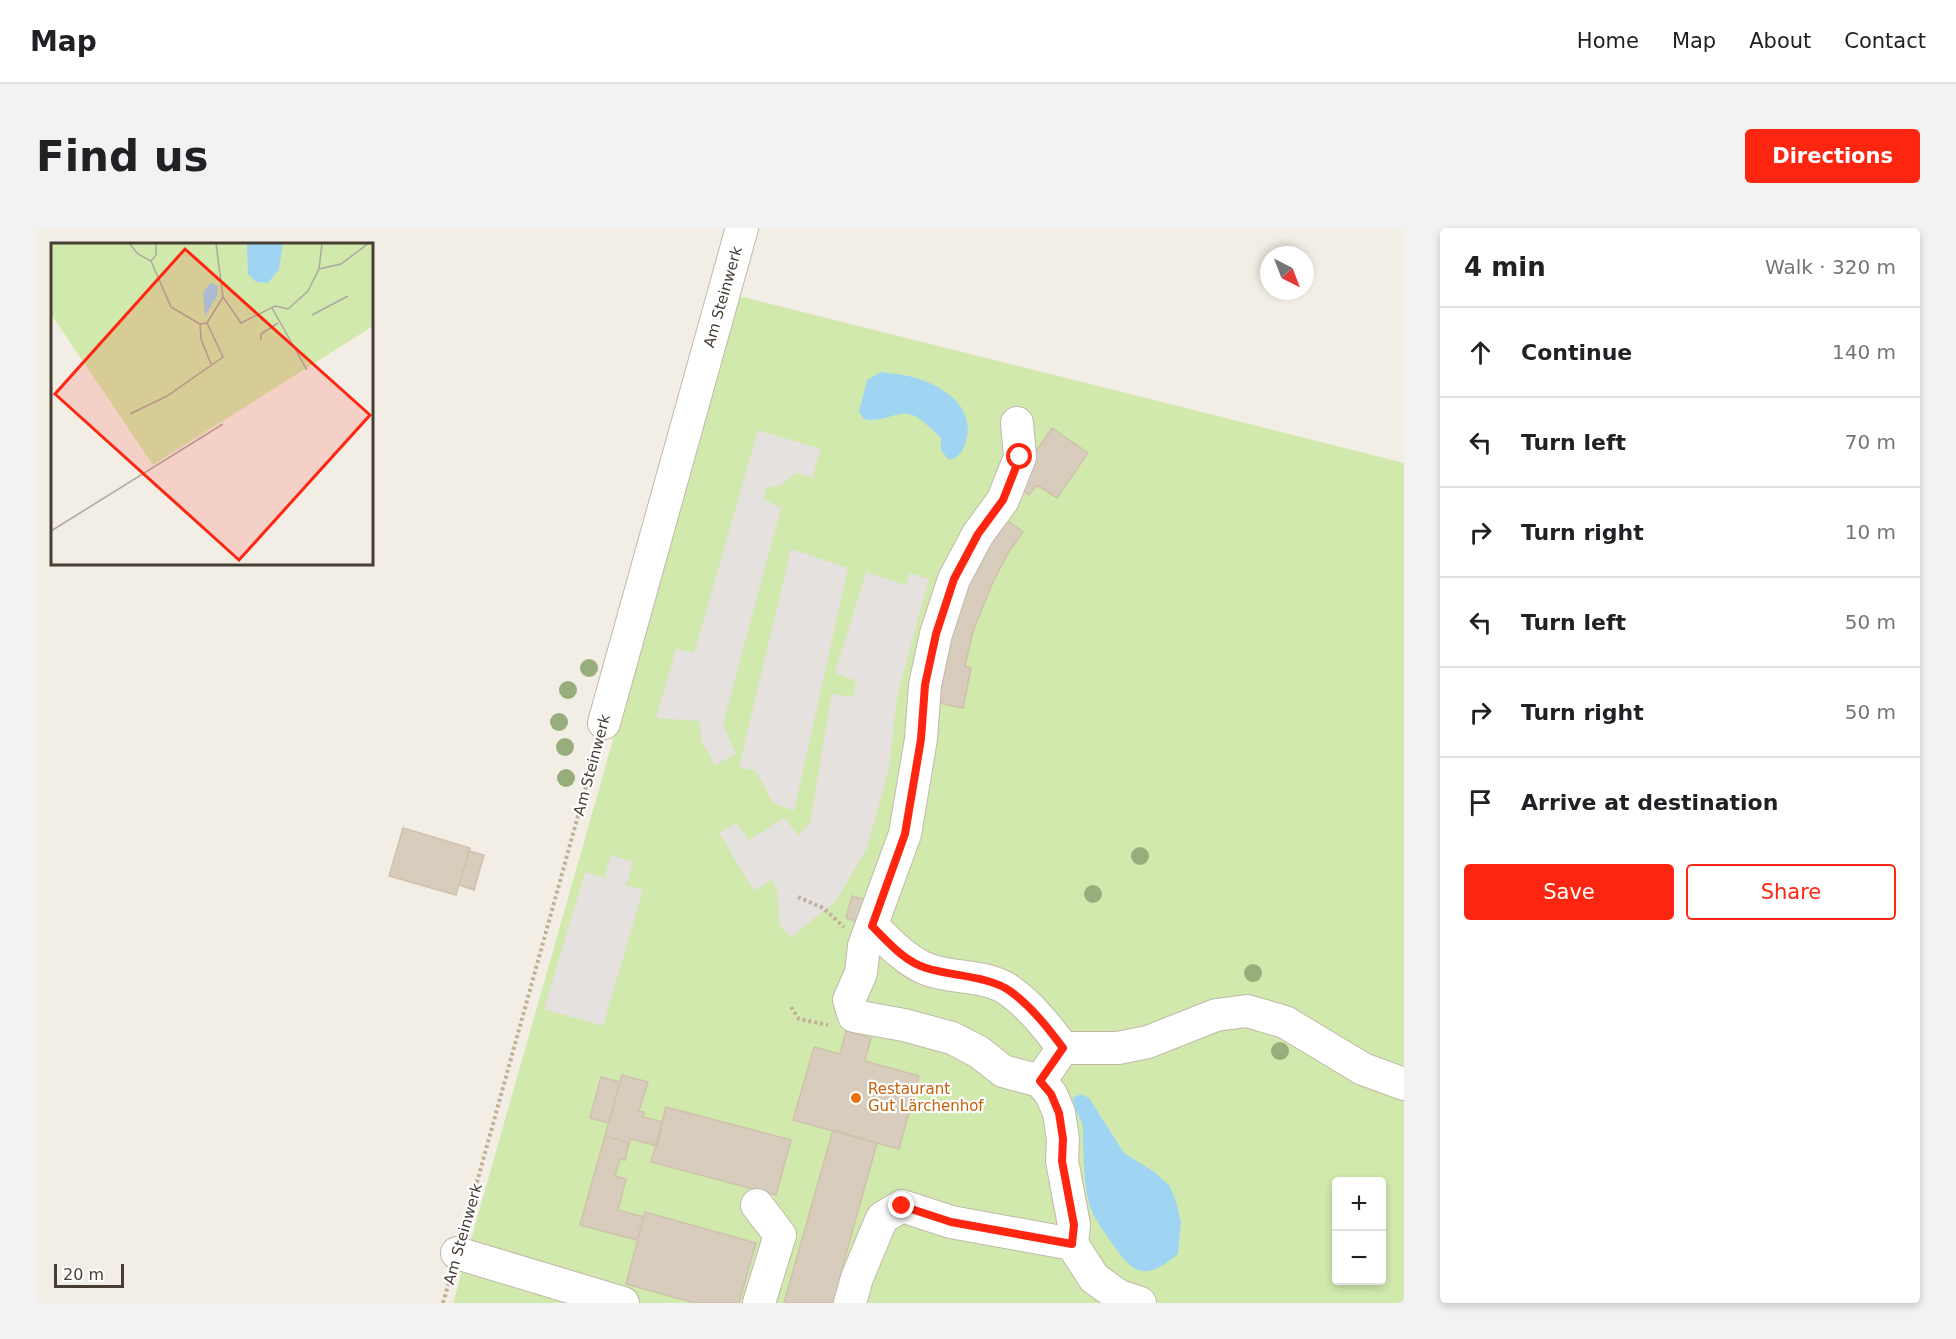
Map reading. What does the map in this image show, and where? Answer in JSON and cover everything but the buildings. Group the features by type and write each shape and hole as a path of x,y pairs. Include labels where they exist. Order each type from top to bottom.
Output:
{"street":[{"name":"Am Steinwerk","path":"604,723 742,228"},
{"path":"1017,423 1020,457 1003,500 978,534 954,579 936,634 925,685 921,739 905,834 868,936 861,974 849,1000 854,1016 904,1025 952,1038 979,1052 1003,1071 1040,1081 1051,1094 1059,1113 1063,1139 1062,1161 1074,1225 1072,1244 1094,1278 1119,1296 1140,1303"},
{"path":"868,936 923,967 993,983 1010,991 1044,1023 1063,1048"},
{"path":"1063,1048 1118,1048 1148,1042 1216,1014 1247,1011 1285,1022 1364,1069 1404,1084"},
{"path":"1040,1081 1063,1048"},
{"path":"758,1204 780,1235 759,1303"},
{"path":"850,1303 856,1278 882,1218 902,1206 951,1222 1072,1244"},
{"path":"457,1253 623,1303"}],"path":[{"name":"Am Steinwerk","path":"443,1303 540,962 604,723"},
{"path":"798,897 823,908 868,936"},
{"path":"791,1007 799,1019 826,1026 854,1016"}],"green space":[{"path":"739,296 1404,463 1404,1303 453,1303"}],"shaded area":[{"path":"758,430 821,449 812,478 796,473 780,486 766,487 764,499 781,508 723,724 736,754 715,765 701,740 700,721 656,718 676,649 694,653"},
{"path":"791,549 848,568 794,811 773,803 756,771 739,767"},
{"path":"866,572 906,585 910,573 929,579 897,697 889,769 867,848 836,901 791,937 779,925 777,889 772,880 754,891 719,833 736,823 749,840 784,818 799,836 810,822 832,694 853,697 856,681 835,673"},
{"path":"611,855 633,862 626,885 643,890 603,1026 544,1009 585,872 604,878"}],"water":[{"path":"881,372 907,376 932,384 942,389 957,403 967,420 968,430 965,445 958,456 949,460 941,450 941,438 915,416 903,414 878,420 864,419 859,412 867,380"},
{"path":"1081,1094 1089,1098 1124,1153 1154,1172 1169,1185 1176,1201 1181,1223 1178,1254 1155,1269 1146,1271 1131,1266 1092,1213 1085,1180 1083,1126 1073,1102 1073,1098"}],"place":[{"name":"Restaurant Gut Lärchenhof","path":"856,1098"}],"route":[{"path":"902,1206 951,1222 1072,1244 1074,1225 1062,1161 1063,1139 1059,1113 1051,1094 1040,1081 1063,1048 1044,1023 1010,991 993,983 923,967 900,953 872,926 905,834 921,739 925,685 936,634 954,579 978,534 1003,500 1020,457"}]}
